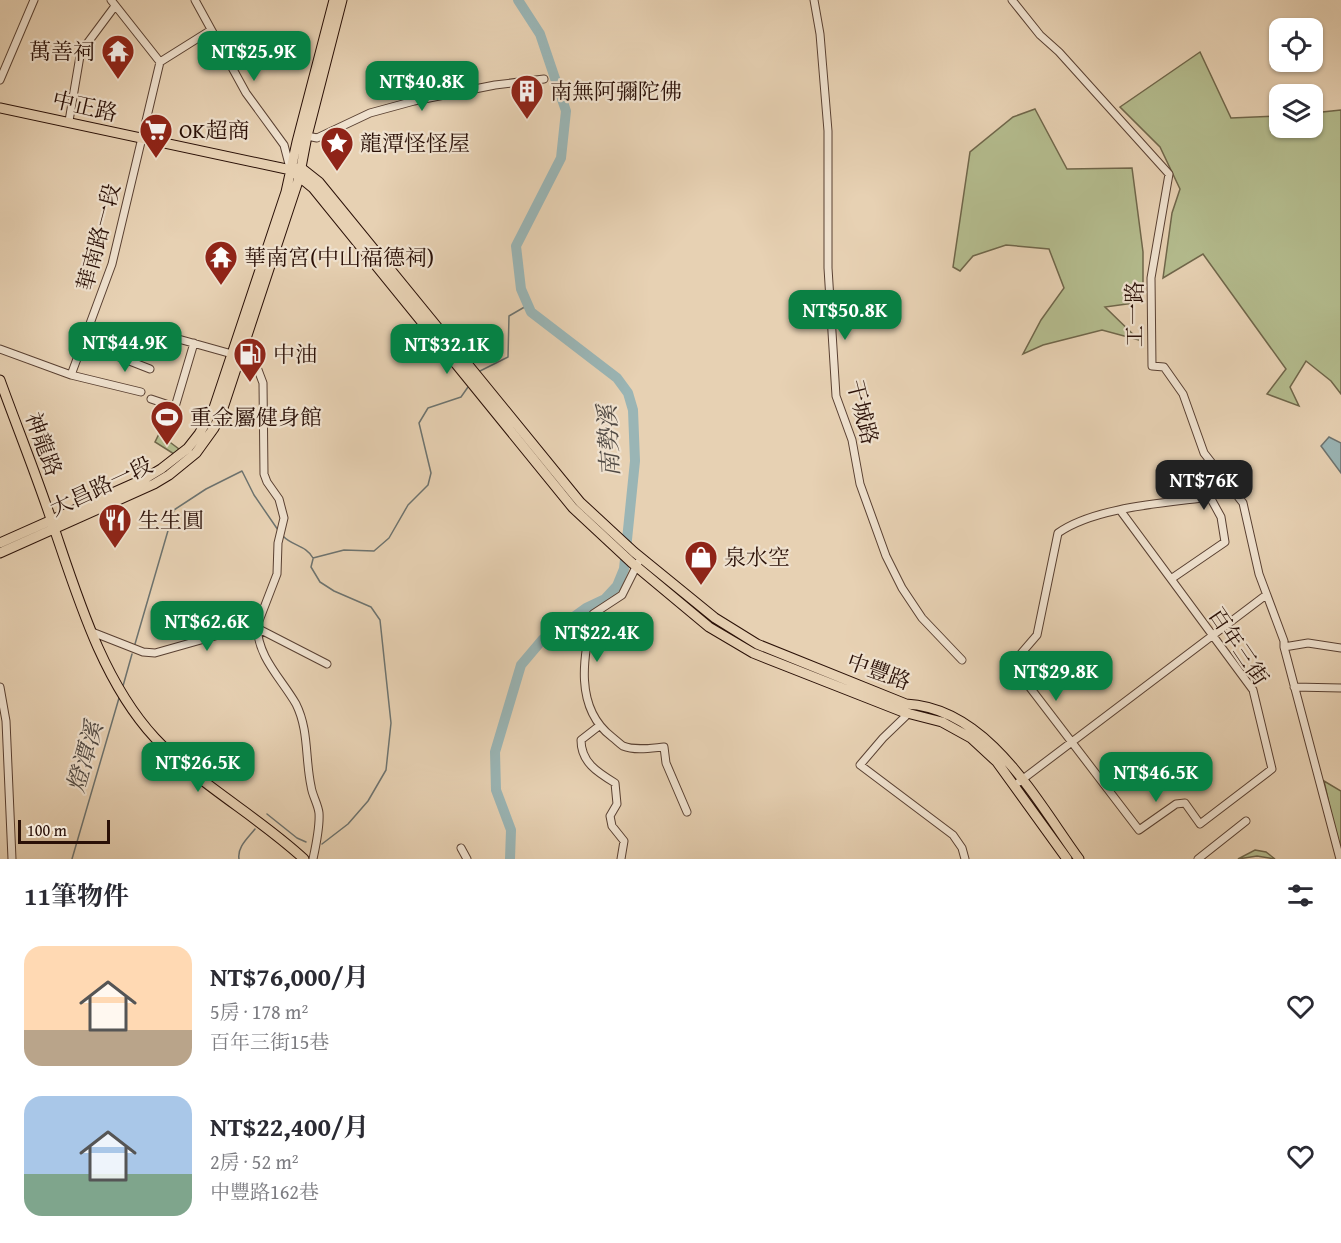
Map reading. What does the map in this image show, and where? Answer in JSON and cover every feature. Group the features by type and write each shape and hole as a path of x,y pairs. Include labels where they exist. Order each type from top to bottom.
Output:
{"main road":[{"path":"334,0 296,169 299,178 313,188 506,418 579,501 619,538 636,560"},
{"path":"296,169 307,136 342,0"},
{"name":"中正路","path":"0,108 296,169"},
{"path":"296,169 319,182 506,418 573,508 616,549 636,560"},
{"name":"大昌路一段","path":"0,553 146,478 188,448 203,429 213,408 286,192 296,169"},
{"name":"大昌路一段","path":"0,543 53,525 154,484 182,466 196,453 221,414 299,178"},
{"name":"神龍路","path":"0,380 92,632 118,687 153,736 181,763 267,827 304,859"},
{"name":"中豐路","path":"636,560 709,627 753,653 909,713 942,722 971,738 1018,782"},
{"name":"中豐路","path":"636,560 715,618 758,644 906,704 917,704 946,713 977,730 1004,755 1018,782 1070,857"}],"street":[{"path":"0,80 34,0"},
{"path":"195,0 246,93 284,145 296,169"},
{"name":"干城路","path":"814,0 821,45 828,131 828,268 836,396 852,440 860,484 886,556 902,588 922,618 962,660"},
{"name":"工一路","path":"1012,0 1040,35 1059,52 1169,174 1151,278 1152,366 1164,367 1183,394 1204,453 1243,504 1258,574 1284,640 1294,687 1340,859"},
{"path":"69,121 80,56 113,3 160,62 211,30"},
{"name":"華南路一段","path":"71,375 112,264 160,62"},
{"path":"307,136 317,138 370,113 414,101 495,85 544,80"},
{"path":"157,333 232,354"},
{"path":"246,338 263,383 264,474 283,509 284,518 279,533 278,574 257,628 259,642 267,662 295,703 306,734 311,788 319,812 313,859"},
{"path":"151,399 175,406 194,343"},
{"path":"0,349 71,375 141,392"},
{"path":"109,353 150,369"},
{"path":"1071,742 1012,664 1037,635 1058,533 1072,523 1120,510 1210,497 1221,518 1225,542 1171,579"},
{"name":"百年三街","path":"1071,742 1139,830 1176,804 1185,803 1200,824 1272,770 1253,690 1120,510"},
{"path":"636,560 622,595 593,614 584,652 588,707 599,726 624,746 648,749 664,747 666,763 687,812"},
{"path":"1018,782 1266,596"},
{"path":"92,632 148,653 229,634 254,625 327,664"},
{"path":"1284,647 1308,643 1341,648"},
{"path":"0,687 6,721 12,859"},
{"path":"1294,687 1341,688"},
{"path":"909,713 860,765 953,835 963,848 965,859"},
{"path":"599,726 581,740 581,752 586,761 615,783 617,804 610,816 612,826 624,841 621,859"},
{"path":"1198,859 1246,821"},
{"path":"461,848 467,859"}],"green space":[{"path":"1200,52 1231,118 1269,116 1269,138 1323,138 1323,112 1341,110 1341,394 1331,381 1306,361 1290,387 1299,406 1267,394 1286,369 1203,254 1163,278 1172,213 1180,189 1160,147 1120,107"},
{"path":"1035,109 1067,169 1132,168 1143,252 1143,293 1134,303 1105,307 1139,340 1102,330 1043,345 1023,354 1041,320 1064,288 1049,249 1006,245 973,256 960,271 953,267 970,152 1013,117"},
{"name":"重金屬健身館","path":"159,434 179,449 174,454 155,442"},
{"path":"1324,781 1341,791 1341,859"},
{"path":"1255,850 1266,852 1275,859 1257,856 1238,859"}],"water":[{"path":"1329,437 1341,443 1341,473 1321,446"}],"waterway":[{"name":"南勢溪","path":"510,859 511,830 496,790 495,752 521,665 543,639 586,608 605,599 617,586 624,569 635,461 633,410 628,393 617,378 531,312 521,289 516,246 561,158 566,111 540,34 518,0"},
{"name":"燈潭溪","path":"480,371 508,357 509,316 528,305"},
{"name":"燈潭溪","path":"283,536 307,550 313,558 344,550 374,551 389,538 408,505 428,485 431,473 419,423 428,408 461,397 468,387"},
{"name":"燈潭溪","path":"135,644 174,510 206,489 242,471 254,495 278,530"},
{"path":"313,559 311,567 320,582 334,591 371,607 380,620 391,723 386,770 368,801 348,824 322,844"},
{"name":"燈潭溪","path":"123,686 132,654"},
{"name":"燈潭溪","path":"72,859 119,698"},
{"name":"燈潭溪","path":"267,814 297,838 306,842"},
{"name":"燈潭溪","path":"239,859 241,847 255,829"}],"place":[{"name":"萬善祠","path":"118,80"},
{"name":"南無阿彌陀佛","path":"527,120"},
{"name":"OK超商","path":"156,159"},
{"name":"龍潭怪怪屋","path":"337,172"},
{"name":"華南宮(中山福德祠)","path":"221,286"},
{"name":"中油","path":"250,383"},
{"name":"重金屬健身館","path":"167,446"},
{"name":"生生圓","path":"115,549"},
{"name":"泉水空","path":"701,586"}]}
